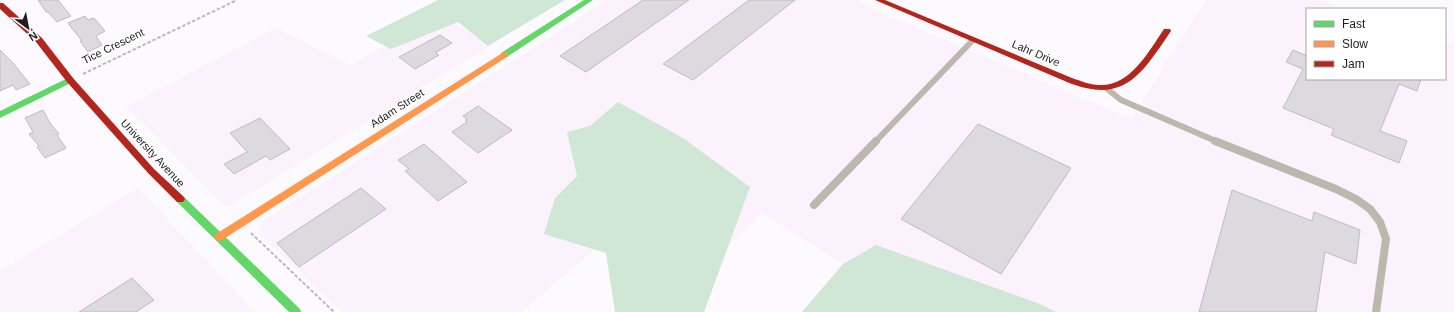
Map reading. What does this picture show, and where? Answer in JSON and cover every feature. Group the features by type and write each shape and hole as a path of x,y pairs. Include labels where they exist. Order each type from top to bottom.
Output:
{"street":[{"name":"Adam Street","path":"219,236 589,0"},
{"name":"Lahr Drive","path":"879,0 1065,78 1094,88 1106,88"},
{"name":"University Avenue","path":"0,5 39,40 70,80 151,171 296,312"},
{"path":"1106,88 1115,86 1132,75 1167,31"},
{"path":"0,115 70,80"}],"lane":[{"path":"814,205 973,40"},
{"path":"1106,88 1121,100 1227,146 1336,189 1356,199 1370,209 1380,222 1386,239 1376,312"}],"path":[{"name":"Tice Crescent","path":"70,80 237,0"},
{"path":"240,223 334,312"}],"shaded area":[{"path":"608,0 861,0 858,3 1131,119 1206,0 1319,0 1344,8 1306,8 1306,80 1446,80 1446,41 1454,44 1454,312 919,312 762,213 711,263 636,213 522,312 342,312 257,232 262,222"},
{"path":"440,14 491,45 227,208 126,106 276,28 351,65"},
{"path":"138,188 255,312 0,312 0,271"}],"green space":[{"path":"438,0 565,0 488,46 458,22 391,49 366,36"},
{"path":"618,102 683,138 750,187 704,312 615,312 606,253 544,234 555,198 577,176 567,132 590,126"},
{"path":"876,245 1040,304 1056,312 802,312 843,264"}],"building":[{"path":"38,0 58,0 71,16 57,22 48,12 46,12"},
{"path":"643,0 689,0 586,72 560,56"},
{"path":"749,0 795,0 693,80 663,64"},
{"path":"85,16 88,20 94,18 105,31 96,36 102,45 88,52 80,41 82,41 68,23"},
{"path":"440,35 452,43 435,53 439,55 415,69 399,57"},
{"path":"0,50 30,84 16,90 13,85 0,91"},
{"path":"1293,50 1306,56 1306,80 1421,80 1417,91 1399,84 1380,131 1407,141 1399,163 1331,135 1334,129 1283,108 1303,69 1286,62"},
{"path":"478,106 512,130 478,153 452,132 467,122 465,120 467,119 463,116"},
{"path":"43,110 50,123 59,134 57,135 66,148 45,158 37,147 39,146 29,134 33,132 25,118"},
{"path":"260,118 290,149 270,160 266,156 234,174 224,164 247,152 230,133"},
{"path":"978,124 1071,168 1001,274 901,219"},
{"path":"424,144 467,182 438,201 405,171 409,169 398,160"},
{"path":"361,188 386,209 299,267 277,243"},
{"path":"1232,190 1312,221 1314,212 1360,230 1356,264 1325,252 1316,312 1199,312"},
{"path":"132,278 154,300 136,312 79,312"}],"traffic: fast":[{"path":"504,55 589,0"},
{"path":"0,115 70,80"},
{"path":"180,199 296,312"}],"traffic: slow":[{"path":"219,237 504,55"}],"traffic: jam":[{"path":"879,0 1070,80 1094,88 1114,86 1133,75 1148,58 1167,31"},
{"path":"0,5 39,40 70,80 151,171 180,199"}]}
